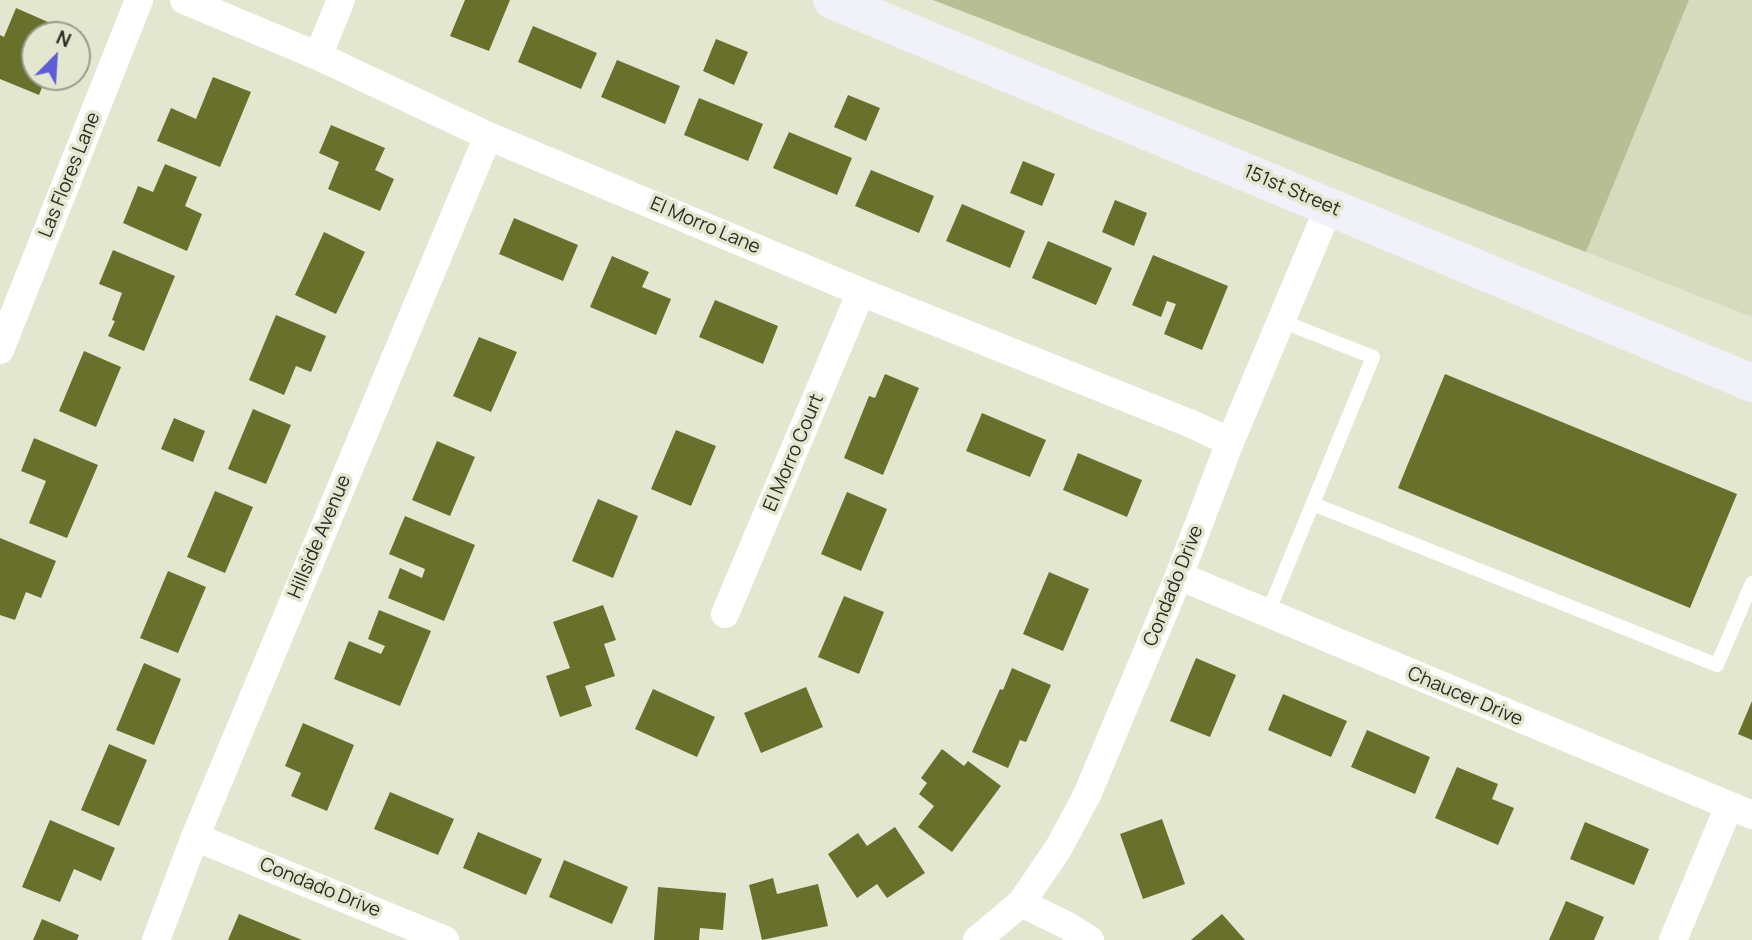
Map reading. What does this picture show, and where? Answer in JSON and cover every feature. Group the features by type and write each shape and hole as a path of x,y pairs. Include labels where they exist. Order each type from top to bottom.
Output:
{"street":[{"name":"Las Flores Lane","path":"3,336 139,0"},
{"name":"El Morro Lane","path":"184,0 317,56 488,136 1230,442"},
{"path":"317,56 341,0"},
{"name":"151st Street","path":"832,0 1752,383"},
{"name":"Hillside Avenue","path":"156,940 195,837 488,136"},
{"name":"Condado Drive","path":"977,940 1021,903 1058,849 1087,795 1179,576 1230,442 1329,207"},
{"name":"El Morro Court","path":"725,614 861,292"},
{"name":"Chaucer Drive","path":"1179,576 1740,811"},
{"path":"1673,940 1740,811"},
{"name":"Condado Drive","path":"195,837 445,940"},
{"path":"1021,903 1090,940"}],"lane":[{"path":"1267,615 1373,357 1281,321"},
{"path":"1313,504 1717,665 1752,583"}],"shaded area":[{"path":"933,0 1689,0 1586,252"},
{"path":"1689,0 1752,0 1752,317 1586,252"}],"building":[{"path":"465,0 510,0 489,51 450,36"},
{"path":"16,8 46,21 21,21 21,88 0,79 0,35 4,37"},
{"path":"533,26 597,53 581,89 518,62"},
{"path":"716,39 748,52 734,85 703,71"},
{"path":"617,60 680,86 665,124 601,97"},
{"path":"213,77 251,92 220,167 157,141 171,108 196,119"},
{"path":"848,95 880,108 866,141 834,127"},
{"path":"699,98 763,124 748,161 684,135"},
{"path":"331,125 385,148 375,170 394,179 380,211 328,189 339,162 319,153"},
{"path":"789,132 852,158 837,195 773,168"},
{"path":"1023,161 1055,174 1042,206 1010,193"},
{"path":"165,164 197,177 185,206 202,214 187,251 123,223 138,186 153,192"},
{"path":"871,170 934,196 919,233 855,206"},
{"path":"1115,200 1147,213 1134,246 1102,232"},
{"path":"962,204 1025,231 1010,268 946,241"},
{"path":"514,218 578,245 563,281 499,254"},
{"path":"324,232 365,252 336,314 295,295"},
{"path":"1048,241 1112,268 1096,305 1032,278"},
{"path":"113,250 175,276 144,351 108,336 122,293 99,284"},
{"path":"1153,255 1228,286 1202,350 1164,334 1176,304 1167,301 1161,317 1132,305"},
{"path":"612,256 649,272 642,287 671,299 656,335 590,307"},
{"path":"715,300 778,326 763,364 699,337"},
{"path":"276,315 326,336 311,372 296,366 284,395 249,380"},
{"path":"479,337 517,352 491,412 453,396"},
{"path":"84,351 121,367 96,427 59,411"},
{"path":"885,374 919,388 883,475 844,458 869,396 875,398"},
{"path":"1445,374 1737,494 1690,608 1398,488"},
{"path":"253,409 291,425 266,484 228,469"},
{"path":"982,413 1046,440 1030,477 966,451"},
{"path":"174,418 205,431 193,462 161,449"},
{"path":"676,430 716,446 691,506 651,489"},
{"path":"34,438 98,465 67,538 29,523 46,481 21,471"},
{"path":"437,441 475,457 450,516 412,500"},
{"path":"1078,453 1142,480 1127,517 1063,490"},
{"path":"215,491 253,507 225,573 187,557"},
{"path":"847,492 887,509 861,571 821,554"},
{"path":"598,499 638,516 613,578 572,561"},
{"path":"405,516 475,545 444,621 388,598 400,568 422,578 425,569 389,554"},
{"path":"0,538 56,561 41,598 26,592 15,620 0,615"},
{"path":"168,571 206,587 178,653 140,638"},
{"path":"1049,572 1089,589 1063,651 1023,634"},
{"path":"844,596 884,612 859,674 818,657"},
{"path":"603,605 616,640 604,644 615,676 585,686 592,706 560,717 546,676 570,668 553,622"},
{"path":"379,610 431,631 400,706 334,679 349,641 381,654 385,646 368,639"},
{"path":"1196,658 1236,675 1210,737 1170,721"},
{"path":"144,663 181,679 154,745 116,730"},
{"path":"1012,668 1051,685 1026,742 1020,740 1008,768 972,752"},
{"path":"806,687 823,727 761,753 744,713"},
{"path":"653,689 715,717 697,757 635,729"},
{"path":"1283,694 1347,721 1331,757 1268,730"},
{"path":"1752,701 1752,740 1738,734"},
{"path":"303,723 354,745 327,811 291,796 301,773 285,766"},
{"path":"1367,730 1430,757 1415,794 1351,767"},
{"path":"109,744 147,760 119,826 81,810"},
{"path":"942,749 964,766 968,761 1001,786 952,852 918,827 934,806 919,794 927,783 921,778"},
{"path":"1457,767 1498,784 1492,799 1514,808 1498,845 1435,818"},
{"path":"390,792 454,819 438,855 374,829"},
{"path":"1162,819 1185,884 1143,899 1120,834"},
{"path":"50,820 115,848 101,881 74,869 60,902 22,887"},
{"path":"1585,822 1649,849 1634,885 1570,859"},
{"path":"895,827 925,873 887,898 877,884 857,898 828,854 858,833 867,846"},
{"path":"478,832 542,859 526,895 463,868"},
{"path":"564,860 628,887 612,924 549,897"},
{"path":"773,878 777,894 818,884 828,926 762,940 749,885"},
{"path":"658,887 726,893 723,930 700,928 699,940 654,940"},
{"path":"1566,901 1604,917 1594,940 1549,940"},
{"path":"239,914 302,940 228,940"},
{"path":"1222,914 1245,940 1191,940"},
{"path":"42,919 79,935 77,940 33,940"}]}
